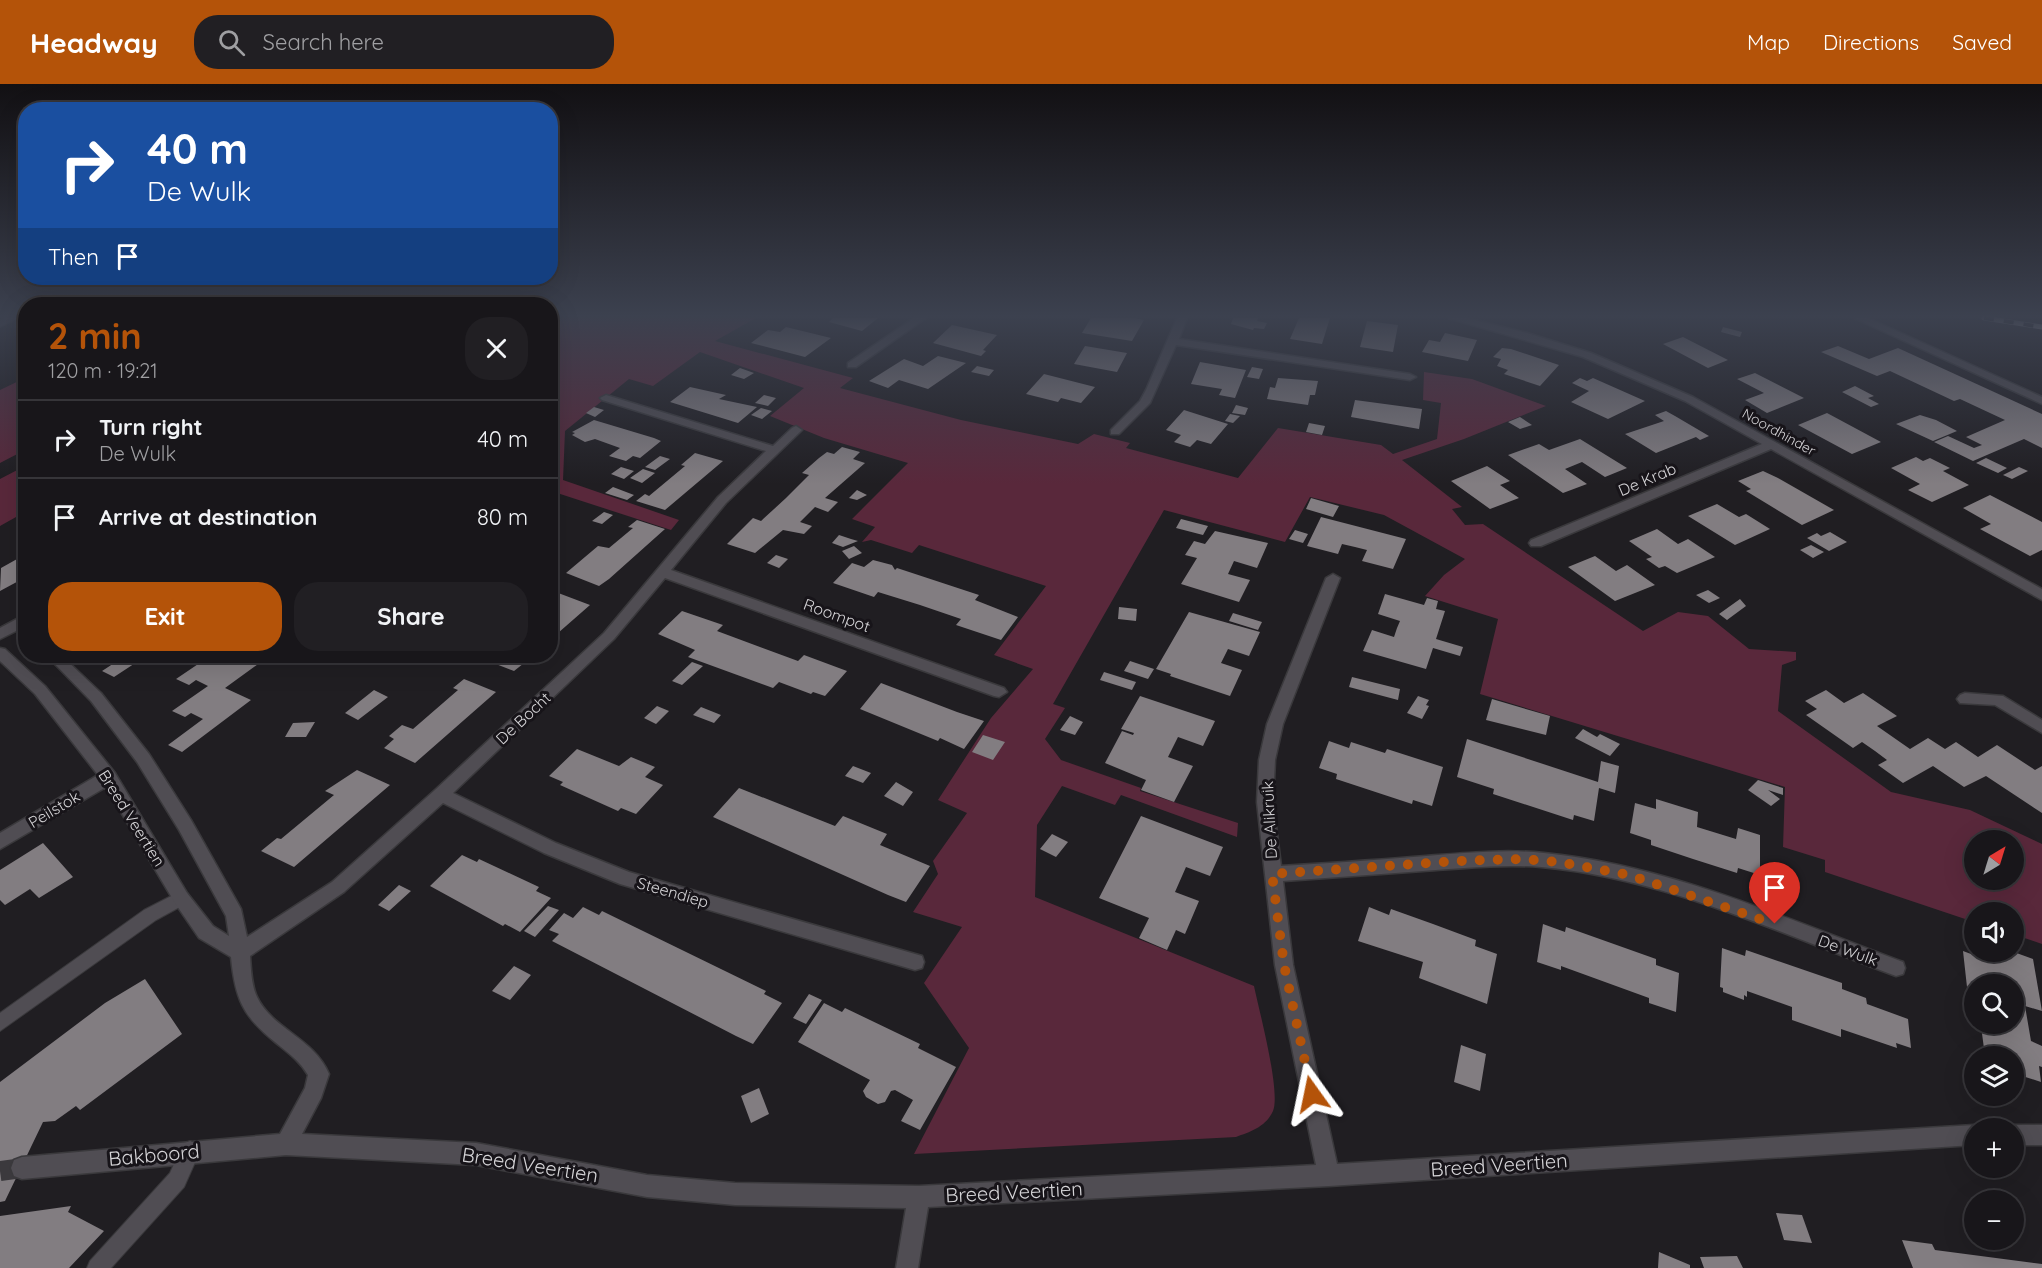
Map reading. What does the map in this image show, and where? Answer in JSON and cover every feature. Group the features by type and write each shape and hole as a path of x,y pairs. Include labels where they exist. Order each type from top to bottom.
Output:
{"street":[{"path":"1115,432 1144,404 1158,373"},
{"path":"1385,373 1410,377"},
{"name":"Noordhinder","path":"1629,373 1689,399 2042,595"},
{"path":"1981,373 2042,401"},
{"path":"606,398 774,450"},
{"name":"De Bocht","path":"240,952 339,887 441,795 609,636 722,500 796,430"},
{"name":"De Krab","path":"1536,543 1771,445"},
{"name":"Roompot","path":"663,572 999,692"},
{"name":"De Alikruik","path":"1329,1175 1284,965 1265,802 1267,760 1275,724 1333,578"},
{"path":"0,634 18,626"},
{"name":"Breed Veertien","path":"0,653 40,690 109,777 181,898 206,932 240,952"},
{"path":"61,663 96,697 143,758 235,915 246,996 262,1020 313,1062 319,1074 314,1091 286,1144"},
{"path":"1965,699 1998,700 2042,727"},
{"name":"Peilstok","path":"0,842 109,777"},
{"name":"Steendiep","path":"441,795 550,848 626,879 915,962"},
{"name":"De Wulk","path":"1272,874 1458,861 1523,859 1558,862 1629,875 1684,892 1896,968"},
{"path":"2024,1135 2042,1135"},
{"name":"Breed Veertien","path":"286,1144 476,1154 647,1186 735,1194 919,1197 1329,1175 1964,1136"},
{"name":"Bakboord","path":"22,1168 286,1144"},
{"path":"907,1268 919,1197"}],"lane":[{"path":"0,1023 150,915 181,898"},
{"path":"97,1268 177,1180 190,1151"}],"shaded area":[{"path":"558,373 671,373 653,386 629,379 565,431 563,480 679,520 671,530 558,493"},
{"path":"761,373 835,373 853,378 840,388 961,420 1078,444 1094,434 1130,443 1126,448 1238,478 1278,428 1381,445 1393,454 1437,439 1441,403 1423,400 1424,373 1472,379 1546,406 1464,439 1402,460 1462,507 1452,509 1465,525 1483,524 1643,631 1678,612 1708,616 1749,649 1796,652 1796,660 1782,665 1778,711 1891,792 1970,810 2012,830 1964,830 1964,890 2024,890 2024,836 2042,844 2042,944 2024,938 2024,902 1964,902 1964,919 1825,872 1825,860 1783,847 1785,787 1480,694 1498,619 1425,596 1444,575 1465,559 1384,515 1310,497 1285,542 1164,510 1053,704 1065,708 1045,739 1061,760 1141,788 1140,791 1238,823 1237,837 1121,795 1115,805 1062,786 1037,825 1035,897 1254,986 1272,1069 1275,1101 1273,1111 1262,1125 1236,1137 914,1154 969,1048 924,983 962,927 913,912 938,874 933,861 967,813 938,800 991,718 1033,669 994,655 1046,586 919,545 912,553 871,540 862,542 875,527 852,519 908,463 824,438 770,416 804,388"},
{"path":"18,381 18,454 0,463 0,390"},
{"path":"18,470 18,516 0,526 0,479"}],"building":[{"path":"733,373 754,373 744,379 731,375"},
{"path":"881,373 951,373 928,389 899,380 888,388 869,381"},
{"path":"1195,373 1245,373 1235,398 1219,395 1222,389 1191,384"},
{"path":"1249,373 1261,373 1259,379 1247,377"},
{"path":"1505,373 1552,373 1540,386"},
{"path":"1755,373 1804,398 1767,413 1745,400 1764,393 1737,379"},
{"path":"1895,373 1953,373 2042,414 2042,448 2024,439 1973,461 1934,442 1948,436 1974,448 1982,445 1966,437 2005,420 1960,399 1954,401"},
{"path":"1044,374 1095,387 1081,403 1061,398 1058,402 1026,394"},
{"path":"1278,378 1318,381 1315,395 1310,395 1308,405 1267,399 1270,387 1275,388"},
{"path":"1580,378 1587,381 1593,378 1645,401 1608,419 1571,402 1589,391 1572,383"},
{"path":"1855,386 1874,396 1868,398 1879,404 1871,407 1842,392"},
{"path":"690,387 726,395 719,399 757,407 738,423 670,402"},
{"path":"764,395 776,398 768,406 755,403"},
{"path":"1355,400 1422,409 1419,429 1351,417"},
{"path":"1236,405 1248,408 1245,415 1232,413"},
{"path":"594,407 604,410 595,417 586,413"},
{"path":"761,408 772,411 762,419 751,415"},
{"path":"1184,410 1228,424 1211,444 1197,440 1190,447 1174,442 1181,435 1166,430"},
{"path":"1666,411 1709,436 1700,440 1696,437 1656,453 1625,434 1664,421 1655,415"},
{"path":"1827,413 1881,442 1852,454 1798,425"},
{"path":"1230,414 1240,416 1233,423 1225,421"},
{"path":"1920,415 1957,431 1933,441 1896,424"},
{"path":"1520,417 1532,425 1520,429 1508,422"},
{"path":"594,420 661,441 640,458 633,456 626,461 609,456 620,448 595,439 585,442 572,435 575,433 572,432"},
{"path":"1309,423 1325,426 1322,435 1306,432"},
{"path":"1580,439 1627,468 1605,477 1582,462 1565,469 1587,484 1563,493 1508,455 1539,444 1549,450"},
{"path":"842,447 860,452 853,459 865,463 825,498 838,502 828,512 815,507 800,522 812,526 804,534 783,530 755,553 727,544 753,518 761,521 786,498 809,475 802,473 819,458 827,452 834,454"},
{"path":"695,453 723,461 665,510 636,501 645,494 649,496 685,466 681,465"},
{"path":"660,456 670,459 655,470 645,467"},
{"path":"1916,457 1923,461 1930,458 1950,468 1943,471 1969,485 1932,502 1908,490 1920,484 1891,468"},
{"path":"1986,458 2007,468 1998,473 1976,463"},
{"path":"1487,466 1510,481 1500,485 1519,498 1490,509 1451,481"},
{"path":"621,467 634,471 624,479 611,474"},
{"path":"2019,467 2028,471 2012,479 2003,475"},
{"path":"643,469 655,473 642,483 630,478"},
{"path":"1763,471 1834,510 1802,525 1746,491 1751,489 1738,481"},
{"path":"613,487 634,495 627,500 605,493"},
{"path":"857,490 867,495 857,500 849,498"},
{"path":"1990,495 2042,522 2042,550 2030,556 1980,529 1991,524 1963,508"},
{"path":"1311,498 1339,506 1333,517 1306,509"},
{"path":"1717,504 1739,517 1746,514 1770,529 1735,545 1688,516"},
{"path":"604,512 613,515 602,524 592,521"},
{"path":"1321,517 1406,539 1393,569 1362,561 1367,550 1342,544 1338,554 1307,546"},
{"path":"1181,519 1208,526 1203,535 1176,528"},
{"path":"637,520 665,529 609,579 599,586 566,573 598,546 609,548 633,528 628,527"},
{"path":"1657,529 1678,544 1688,539 1715,557 1677,573 1665,566 1659,568 1646,559 1652,557 1629,541"},
{"path":"1295,530 1308,534 1303,543 1289,539"},
{"path":"1215,531 1268,543 1257,568 1234,561 1228,574 1250,580 1239,602 1181,584 1197,558 1185,555 1194,541 1205,544"},
{"path":"1830,532 1847,542 1829,551 1807,538 1817,533 1821,536"},
{"path":"839,535 858,541 843,547 832,543"},
{"path":"1811,545 1824,552 1813,558 1800,550"},
{"path":"854,546 862,553 849,559 842,551"},
{"path":"776,555 788,559 779,568 767,563"},
{"path":"1595,556 1616,571 1627,565 1655,585 1615,601 1568,567"},
{"path":"18,558 18,581 0,591 1,568"},
{"path":"873,560 892,565 895,570 897,568 979,595 975,600 1018,617 1001,640 956,625 961,619 920,605 878,592 874,597 833,583 852,563 864,567"},
{"path":"1708,590 1720,598 1709,603 1696,595"},
{"path":"558,593 590,605 558,633"},
{"path":"1385,594 1424,605 1427,598 1438,601 1436,609 1445,611 1436,639 1463,647 1460,656 1433,648 1426,669 1363,651 1372,630 1394,637 1400,621 1378,614"},
{"path":"1740,599 1746,606 1727,620 1719,614"},
{"path":"1119,607 1137,609 1136,621 1118,619"},
{"path":"682,611 723,625 717,631 798,661 804,655 847,671 825,696 813,692 811,694 779,682 773,688 688,657 695,650 658,634"},
{"path":"1189,612 1260,632 1249,656 1228,649 1221,663 1242,670 1230,696 1156,669"},
{"path":"1233,613 1262,622 1258,630 1229,621"},
{"path":"1130,661 1154,669 1148,679 1124,671"},
{"path":"692,662 703,666 682,685 672,681"},
{"path":"114,663 135,663 114,677 102,671"},
{"path":"200,663 260,663 225,688 251,700 182,752 168,745 203,719 191,713 185,717 172,711 208,686 196,680 189,685 176,679"},
{"path":"493,663 524,663 514,671"},
{"path":"1104,672 1136,682 1132,690 1100,680"},
{"path":"1352,677 1400,689 1398,700 1349,687"},
{"path":"464,679 496,692 415,763 384,748 394,739 389,736 402,725 413,729 458,690 453,688"},
{"path":"881,683 984,721 964,749 940,738 938,741 860,709"},
{"path":"374,690 388,697 358,720 345,713"},
{"path":"1826,690 1844,703 1863,693 1897,716 1877,726 1910,749 1928,738 1945,749 1956,742 1978,757 1997,745 2035,770 2042,766 2042,813 1986,776 1964,787 1933,766 1903,783 1878,765 1887,760 1875,751 1862,742 1853,748 1806,715 1817,709 1805,701"},
{"path":"1140,696 1215,721 1203,746 1178,737 1168,757 1193,766 1174,802 1141,790 1146,780 1105,763 1122,731 1133,735 1134,733 1121,729"},
{"path":"1418,696 1429,700 1426,705 1429,706 1422,719 1407,713"},
{"path":"1492,699 1550,716 1546,735 1486,720"},
{"path":"657,706 669,711 656,724 644,718"},
{"path":"701,707 721,715 714,723 693,715"},
{"path":"1070,716 1083,722 1075,735 1060,730"},
{"path":"315,722 306,737 285,737 293,723"},
{"path":"1583,729 1597,737 1600,734 1620,744 1610,756 1575,738"},
{"path":"983,735 1005,742 993,760 972,752"},
{"path":"1467,739 1598,782 1601,761 1619,766 1615,793 1599,788 1594,821 1574,815 1573,820 1493,794 1494,789 1457,777"},
{"path":"1329,741 1349,748 1351,742 1385,753 1387,749 1443,767 1432,806 1413,800 1412,804 1336,779 1337,774 1319,768"},
{"path":"577,749 619,766 631,757 655,767 645,777 663,785 636,814 621,808 618,811 560,785 563,782 549,776"},
{"path":"853,766 871,773 863,783 845,776"},
{"path":"357,770 390,785 294,867 261,851 277,838 281,839 334,795 325,791"},
{"path":"1758,780 1783,788 1783,795 1768,790 1780,799 1771,806 1748,790"},
{"path":"896,782 913,792 903,806 884,796"},
{"path":"739,788 835,826 843,816 887,834 880,845 930,866 906,902 888,895 713,817"},
{"path":"1656,799 1698,812 1697,827 1736,839 1738,828 1760,835 1760,875 1738,868 1737,873 1693,859 1651,845 1651,840 1630,833 1635,803 1656,809"},
{"path":"1141,816 1223,847 1210,876 1186,867 1175,892 1199,901 1185,934 1176,930 1167,950 1139,938 1149,918 1099,898"},
{"path":"1052,834 1068,842 1056,857 1040,849"},
{"path":"43,843 73,877 39,898 30,889 5,905 0,900 0,870"},
{"path":"462,855 477,862 479,859 539,887 536,891 551,898 520,932 505,924 503,926 430,886"},
{"path":"399,885 411,891 389,911 378,905"},
{"path":"548,906 559,910 535,937 524,931"},
{"path":"583,907 599,915 602,911 766,991 764,994 782,1003 753,1044 736,1036 552,941 559,934 549,930 564,913 573,918"},
{"path":"1369,907 1389,915 1391,909 1433,924 1476,940 1475,946 1497,954 1487,1004 1419,978 1423,962 1358,941"},
{"path":"1543,924 1565,932 1566,927 1656,959 1656,965 1679,973 1676,1012 1649,1003 1649,998 1561,966 1561,970 1537,962"},
{"path":"1722,948 1745,956 1746,950 1842,983 1842,989 1866,998 1867,1004 1908,1019 1911,1048 1896,1043 1897,1048 1841,1029 1841,1037 1792,1020 1792,1007 1747,991 1747,997 1744,995 1744,1000 1723,992 1723,988 1720,987"},
{"path":"2024,956 2033,959 2042,1011 2025,1006 2031,1041 2042,1046 2042,1067 2039,1066 2041,1082 2024,1077 2024,1046 1984,1046 1982,1034 2024,1034 2024,974 1966,974 1964,962 2024,962"},
{"path":"514,966 531,975 510,1000 492,991"},
{"path":"145,979 182,1034 80,1110 76,1106 55,1121 43,1122 5,1201 0,1202 0,1082 105,1003"},
{"path":"809,994 822,1000 806,1024 793,1018"},
{"path":"824,1003 842,1012 845,1008 920,1044 918,1048 956,1067 920,1130 901,1121 913,1100 895,1090 891,1091 885,1102 878,1104 866,1097 863,1091 870,1080 798,1042"},
{"path":"1461,1045 1486,1054 1480,1091 1454,1082"},
{"path":"759,1088 769,1114 751,1123 741,1096"},
{"path":"71,1206 68,1212 104,1231 69,1268 0,1268 0,1216"},
{"path":"1776,1213 1802,1215 1812,1243 1784,1240"},
{"path":"1902,1240 1932,1244 1935,1250 2042,1264 2042,1268 1913,1268"},
{"path":"1659,1252 1690,1265 1690,1268 1658,1268"},
{"path":"1737,1256 1743,1268 1704,1268 1700,1257"}],"tunnel":[{"path":"0,1171 22,1168"}],"route":[{"path":"1312,1094 1284,965 1272,874 1458,861 1523,859 1558,862 1629,875 1695,895 1775,924"}]}
